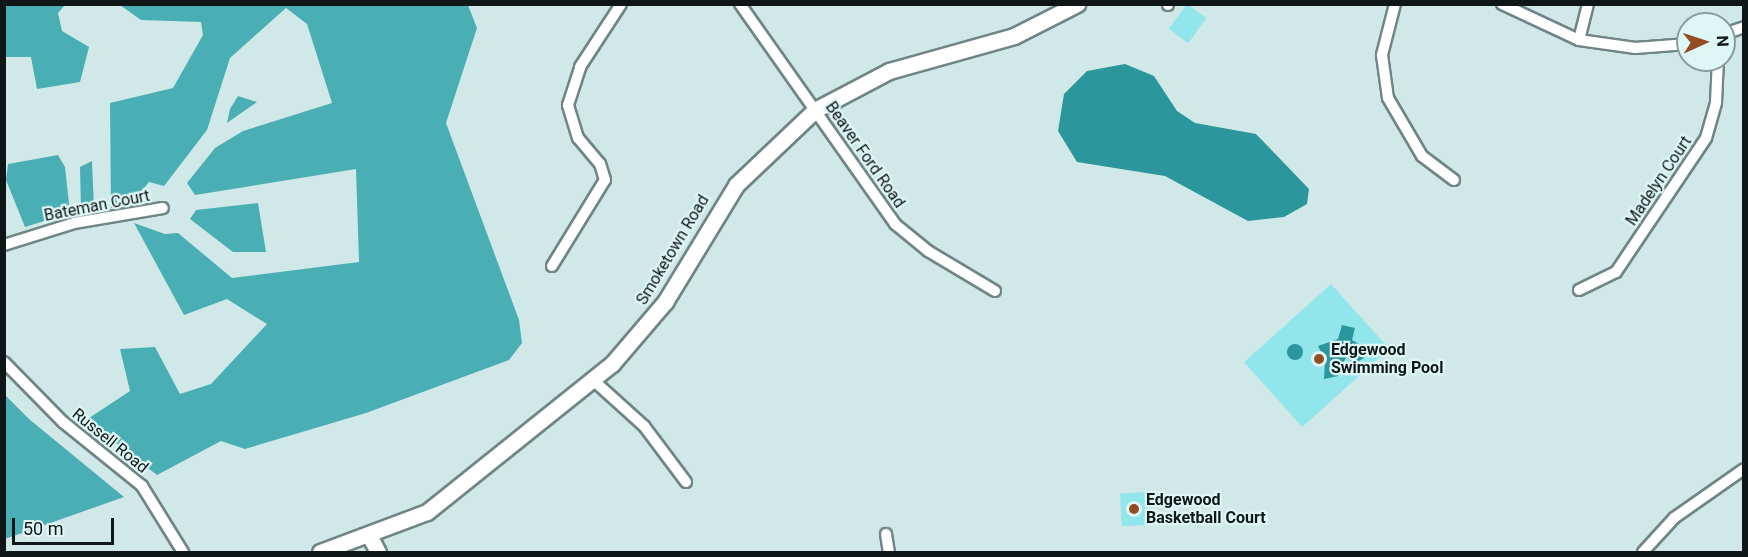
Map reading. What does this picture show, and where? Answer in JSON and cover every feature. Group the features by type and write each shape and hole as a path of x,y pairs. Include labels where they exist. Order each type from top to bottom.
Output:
{"main road":[{"name":"Smoketown Road","path":"320,552 370,537 453,495 593,380 648,326 736,185 815,111 889,71 996,43 1077,4"},
{"path":"370,537 378,552"}],"street":[{"path":"552,266 605,180 600,164 578,138 567,105 580,67 621,4"},
{"name":"Beaver Ford Road","path":"740,4 896,224 928,251 995,291"},
{"path":"1395,4 1382,56 1388,98 1422,156 1454,180"},
{"path":"1502,4 1579,40 1635,48 1676,45"},
{"path":"1579,40 1588,4"},
{"name":"Madelyn Court","path":"1579,290 1616,272 1706,138 1716,102 1717,72"},
{"name":"Bateman Court","path":"4,245 74,223 163,208"},
{"name":"Russell Road","path":"4,362 63,422 142,486 183,552"},
{"path":"593,380 644,426 686,482"},
{"path":"1643,552 1674,518 1743,469"},
{"path":"886,534 890,552"}],"shaded area":[{"path":"1187,4 1206,18 1188,43 1169,29"},
{"path":"4,5 65,5 58,13 62,31 89,47 80,82 37,89 31,57 5,57"},
{"path":"120,5 468,5 477,28 446,123 519,320 522,343 509,360 366,413 245,449 221,441 157,475 86,420 130,391 120,349 155,347 180,394 211,384 267,324 227,299 184,315 134,223 165,234 178,233 232,278 359,262 356,169 195,195 187,183 215,148 243,131 332,103 307,24 286,8 230,58 207,130 164,186 149,182 130,205 111,208 110,103 173,88 203,35 201,22 141,20"},
{"path":"1125,64 1154,76 1177,111 1195,123 1256,134 1309,189 1307,204 1284,217 1248,221 1165,176 1077,162 1058,131 1064,94 1087,71"},
{"path":"238,96 257,102 227,123 230,109"},
{"path":"58,155 65,167 70,213 25,227 6,180 8,164"},
{"path":"92,161 94,209 81,210 80,167"},
{"path":"258,203 266,252 233,252 190,219 196,210"},
{"name":"Edgewood Swimming Pool","path":"1331,284 1389,349 1302,427 1244,362"},
{"path":"1342,325 1355,328 1352,340 1366,348 1364,358 1355,363 1346,357 1338,376 1324,379 1325,360 1318,346 1338,339"},
{"path":"1292,344 1298,344 1303,352 1301,358 1292,360 1287,355 1287,349"},
{"path":"5,395 29,419 124,497 5,539"},
{"name":"Edgewood Basketball Court","path":"1147,492 1149,525 1122,526 1120,493"}],"place":[{"name":"Edgewood Swimming Pool","path":"1319,359"},
{"name":"Edgewood Basketball Court","path":"1134,509"}]}
